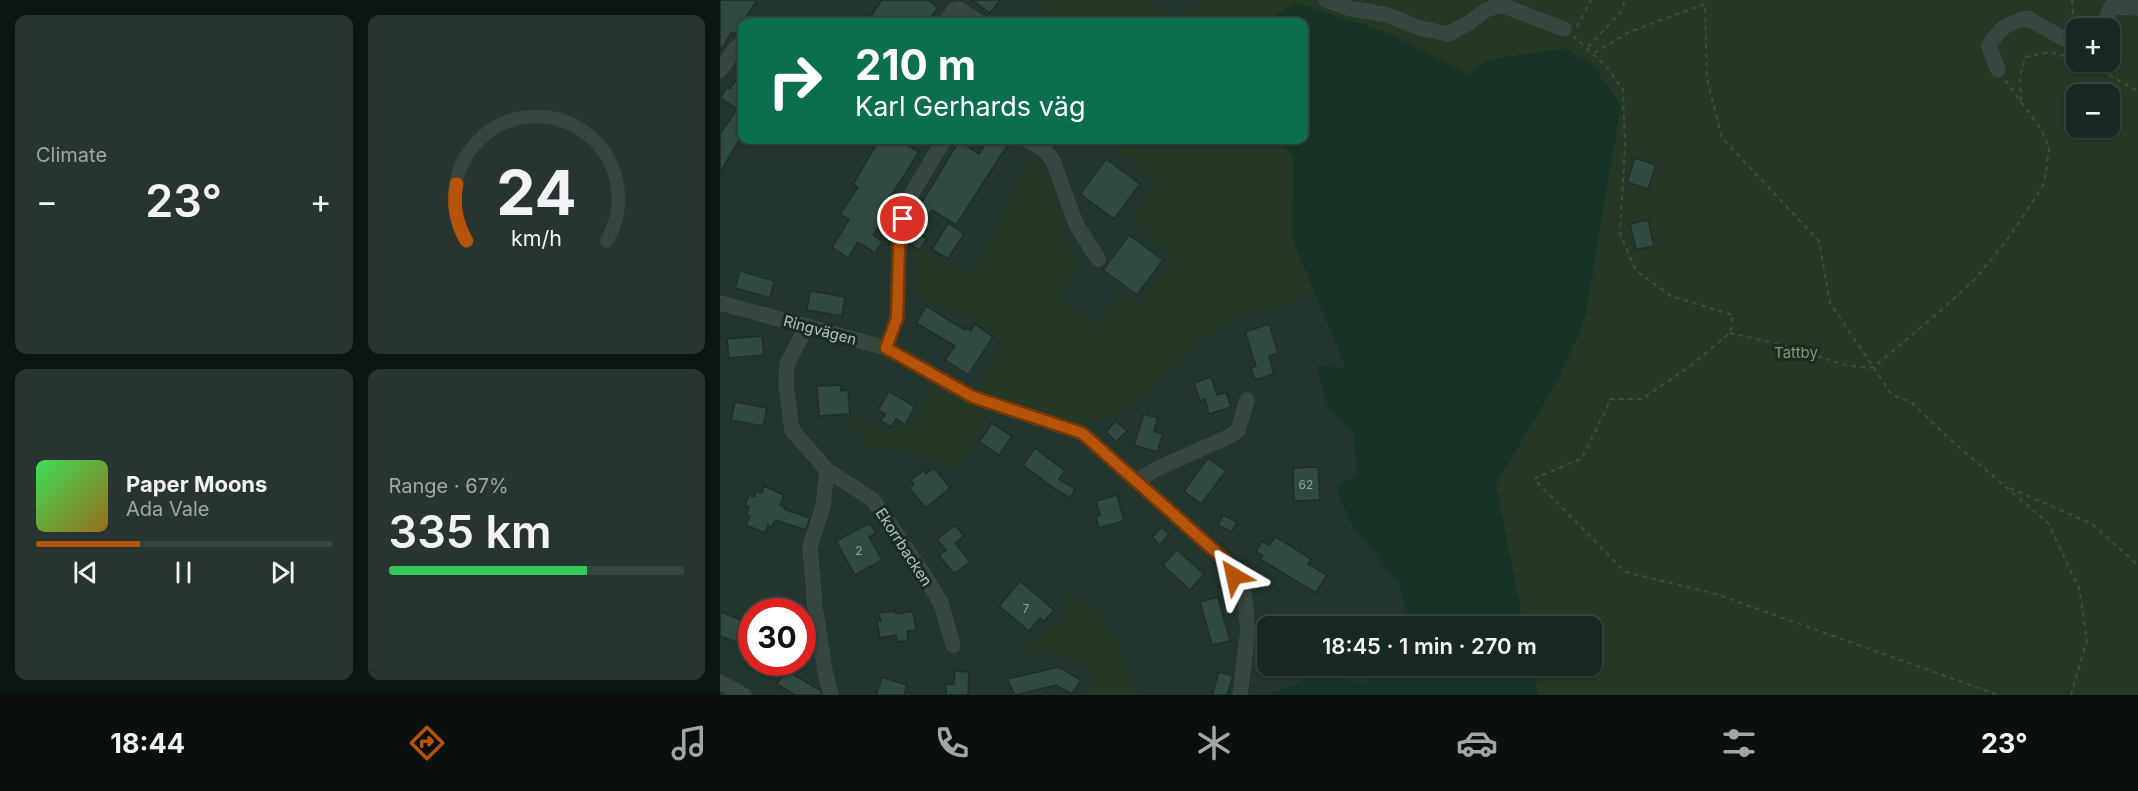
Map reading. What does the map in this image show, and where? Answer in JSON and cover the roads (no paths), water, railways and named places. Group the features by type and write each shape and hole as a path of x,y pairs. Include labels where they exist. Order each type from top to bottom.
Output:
{"street":[{"path":"1326,0 1348,8 1387,15 1420,28 1448,34 1486,10 1501,5 1569,33"},
{"path":"954,5 973,18"},
{"path":"2107,18 2111,8 2138,8"},
{"path":"1998,70 1989,46 1999,29 2027,18 2066,40"},
{"path":"720,70 738,49"},
{"path":"886,348 897,318 899,247 903,219 911,195 942,144"},
{"path":"1034,144 1045,150 1053,161 1076,224 1098,259"},
{"name":"Ringvägen","path":"720,303 886,348 973,397 1082,433 1225,560 1244,593 1248,630 1240,695"},
{"name":"Ekorrbacken","path":"807,326 787,364 786,385 792,430 827,470 873,500 941,603 953,645"},
{"path":"1137,481 1154,470 1230,436 1238,430 1248,400"},
{"path":"827,470 823,506 810,548 815,607 831,695"},
{"path":"720,682 744,695"}],"park label":[{"name":"Tattby","path":"1796,352"}]}
